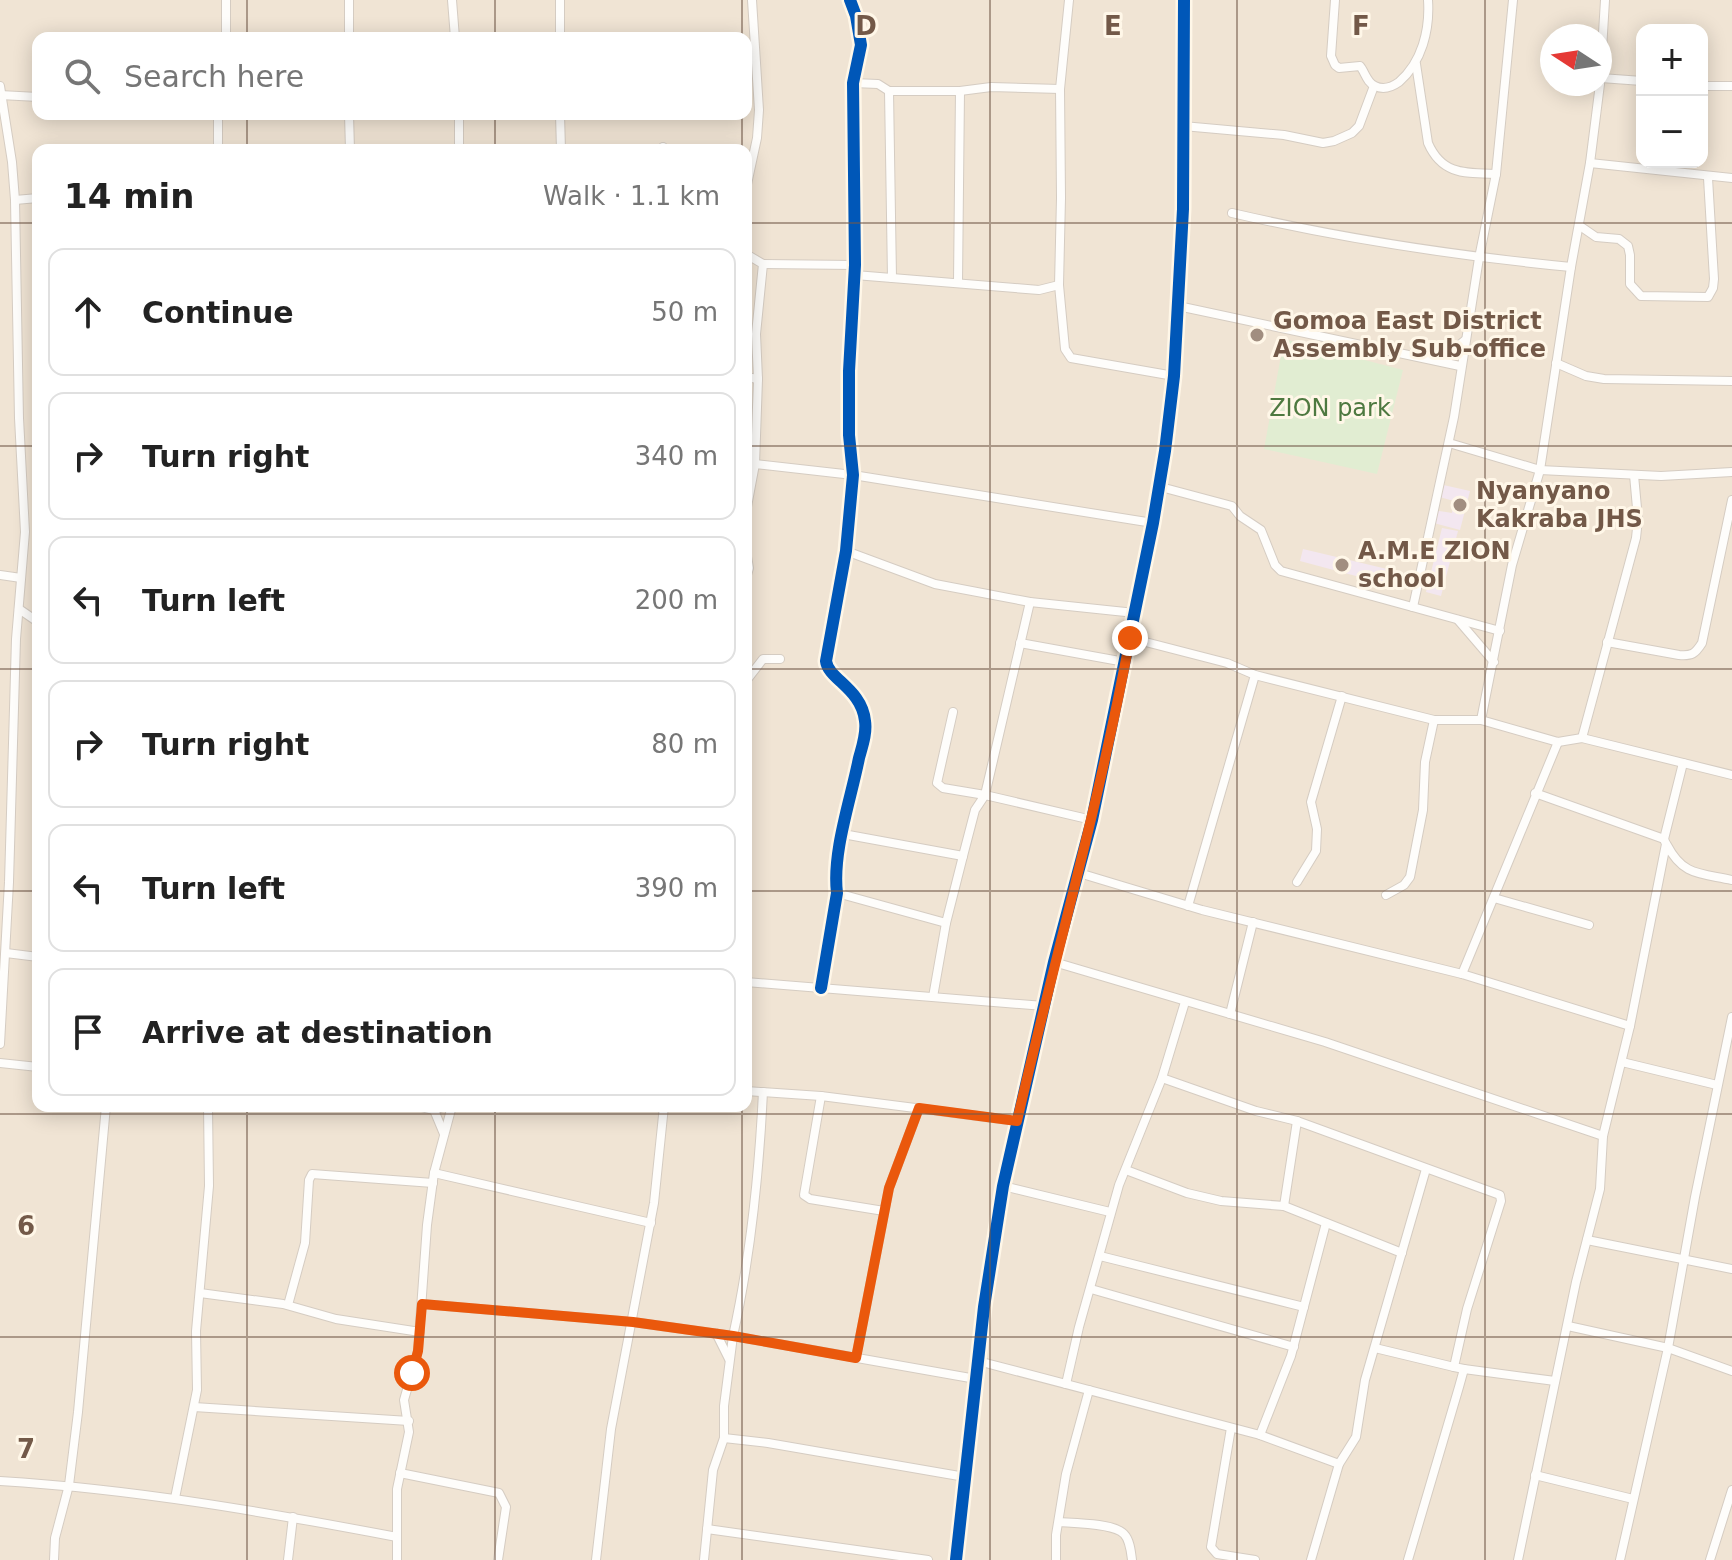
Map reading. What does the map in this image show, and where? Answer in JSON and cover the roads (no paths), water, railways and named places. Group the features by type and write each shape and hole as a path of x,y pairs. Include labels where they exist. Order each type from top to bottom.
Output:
{"street":[{"path":"226,0 226,32"},
{"path":"349,0 349,32"},
{"path":"452,0 455,32"},
{"path":"560,0 560,32"},
{"path":"752,0 759,110 752,161"},
{"path":"821,988 837,893 843,834 866,722 856,695 826,666 846,551 853,475 849,435 849,371 855,270 853,83 861,45 850,0"},
{"path":"1069,0 1060,89 1059,285 1068,355 1105,365 1174,376"},
{"path":"956,1560 989,1270 1003,1186 1054,962 1092,820 1165,451 1174,376 1183,209 1184,0"},
{"path":"1335,0 1333,62 1339,68 1360,66 1374,86"},
{"path":"1428,0 1427,31 1416,64 1428,143 1439,163 1460,171 1496,174"},
{"path":"1413,607 1449,443 1460,366 1496,174 1513,0"},
{"path":"1604,24 1605,0"},
{"path":"1374,86 1392,87 1416,64"},
{"path":"1612,82 1636,81"},
{"path":"853,83 878,84 889,91 960,91 991,87 1060,89"},
{"path":"0,86 15,200 25,532 0,1044"},
{"path":"1183,126 1284,135 1323,143 1334,141 1352,133 1359,126 1374,86"},
{"path":"1708,86 1732,86"},
{"path":"889,91 892,278"},
{"path":"958,282 960,91"},
{"path":"0,95 32,97"},
{"path":"1481,720 1512,565 1540,470 1598,96"},
{"path":"218,120 218,144"},
{"path":"349,120 350,144"},
{"path":"459,120 459,144"},
{"path":"560,120 561,144"},
{"path":"1590,163 1708,178 1732,178"},
{"path":"1580,226 1596,237 1619,239 1628,246 1630,284 1641,296 1708,297 1714,279 1708,178"},
{"path":"15,200 32,199"},
{"path":"1232,213 1360,240 1479,258 1571,267"},
{"path":"752,258 763,264 855,270 892,278 1039,290 1059,285"},
{"path":"752,480 758,379 756,334 763,264"},
{"path":"1178,306 1460,366"},
{"path":"1440,361 1465,340"},
{"path":"1556,363 1586,376 1604,379 1732,381"},
{"path":"752,378 758,379"},
{"path":"1449,443 1540,470 1661,476 1732,472"},
{"path":"755,464 853,475 1153,523"},
{"path":"1582,738 1636,538 1638,519 1634,475"},
{"path":"1157,486 1232,506 1240,516 1261,530 1275,565 1281,571 1500,631"},
{"path":"1607,642 1679,655 1696,653 1702,643 1732,500"},
{"path":"25,532 32,531"},
{"path":"846,551 935,584 1030,602 1135,613"},
{"path":"0,575 21,578"},
{"path":"933,997 946,923 975,810 985,795 1030,602"},
{"path":"19,609 32,618"},
{"path":"1457,619 1494,662"},
{"path":"1130,638 1227,663 1255,675 1434,720 1481,720 1558,742 1582,738 1732,775"},
{"path":"1020,643 1125,662"},
{"path":"752,673 763,659 780,659"},
{"path":"1188,906 1255,675"},
{"path":"1297,882 1316,851 1317,829 1311,802 1342,696"},
{"path":"953,712 937,783 943,788 1092,820"},
{"path":"1386,895 1404,885 1410,877 1422,820 1425,762 1434,720"},
{"path":"1462,974 1558,742"},
{"path":"1518,1560 1555,1381 1600,1189 1603,1136 1630,1026 1683,763"},
{"path":"1535,793 1665,842 1675,861 1683,868 1732,880"},
{"path":"0,822 11,824"},
{"path":"843,834 963,856"},
{"path":"1079,873 1188,906 1462,974 1630,1026"},
{"path":"837,893 946,923"},
{"path":"1494,898 1589,925"},
{"path":"1230,1014 1253,922"},
{"path":"6,953 32,956"},
{"path":"1054,962 1325,1042 1603,1136"},
{"path":"752,982 1044,1006"},
{"path":"1066,1384 1110,1212 1162,1078 1185,1002"},
{"path":"1620,1560 1668,1348 1732,1017"},
{"path":"1622,1062 1717,1085"},
{"path":"0,1063 32,1066"},
{"path":"1719,1074 1732,1075"},
{"path":"1162,1078 1256,1111 1297,1121 1500,1195 1501,1201 1467,1309 1459,1368 1408,1560"},
{"path":"752,1091 821,1096 1017,1121"},
{"path":"704,1560 713,1470 724,1438 724,1406 733,1336 745,1278 755,1202 763,1092"},
{"path":"821,1096 804,1195 810,1199 884,1211"},
{"path":"856,1358 884,1211 894,1173 919,1108"},
{"path":"54,1560 55,1538 69,1485 105,1112"},
{"path":"175,1498 198,1374 196,1331 209,1186 208,1112"},
{"path":"435,1112 444,1134"},
{"path":"397,1560 396,1507 409,1421 404,1400 416,1364 433,1178 450,1112"},
{"path":"596,1560 611,1429 651,1223 663,1112"},
{"path":"1284,1206 1297,1121"},
{"path":"1311,1560 1339,1464 1356,1437 1365,1380 1426,1169"},
{"path":"1126,1170 1187,1193 1221,1201 1284,1206 1402,1253"},
{"path":"288,1305 305,1243 312,1174 433,1178 651,1223"},
{"path":"1003,1186 1110,1212"},
{"path":"1260,1435 1294,1347 1326,1223"},
{"path":"1587,1240 1732,1269"},
{"path":"1100,1256 1304,1307"},
{"path":"1091,1289 1294,1347"},
{"path":"200,1293 288,1305 336,1319 420,1332"},
{"path":"422,1304 633,1322 716,1333 976,1379"},
{"path":"1568,1326 1668,1348 1732,1371"},
{"path":"716,1333 730,1360"},
{"path":"1375,1348 1459,1368 1555,1381"},
{"path":"978,1361 1260,1435 1339,1464"},
{"path":"1056,1560 1066,1474 1089,1390"},
{"path":"194,1407 409,1421"},
{"path":"1231,1428 1211,1547 1217,1554 1255,1560"},
{"path":"724,1438 965,1477"},
{"path":"400,1473 499,1493 506,1507 498,1560"},
{"path":"1535,1475 1633,1499"},
{"path":"0,1481 69,1485 175,1498 397,1537"},
{"path":"1710,1560 1732,1490"},
{"path":"288,1560 293,1517"},
{"path":"1059,1522 1089,1524 1119,1531 1126,1537 1132,1560"},
{"path":"707,1529 928,1560"}],"place":[{"name":"Gomoa East District Assembly Sub-office","path":"1257,335"},
{"name":"Nyanyano Kakraba JHS","path":"1460,505"},
{"name":"A.M.E ZION school","path":"1342,565"}],"park label":[{"name":"ZION park","path":"1330,408"}]}
